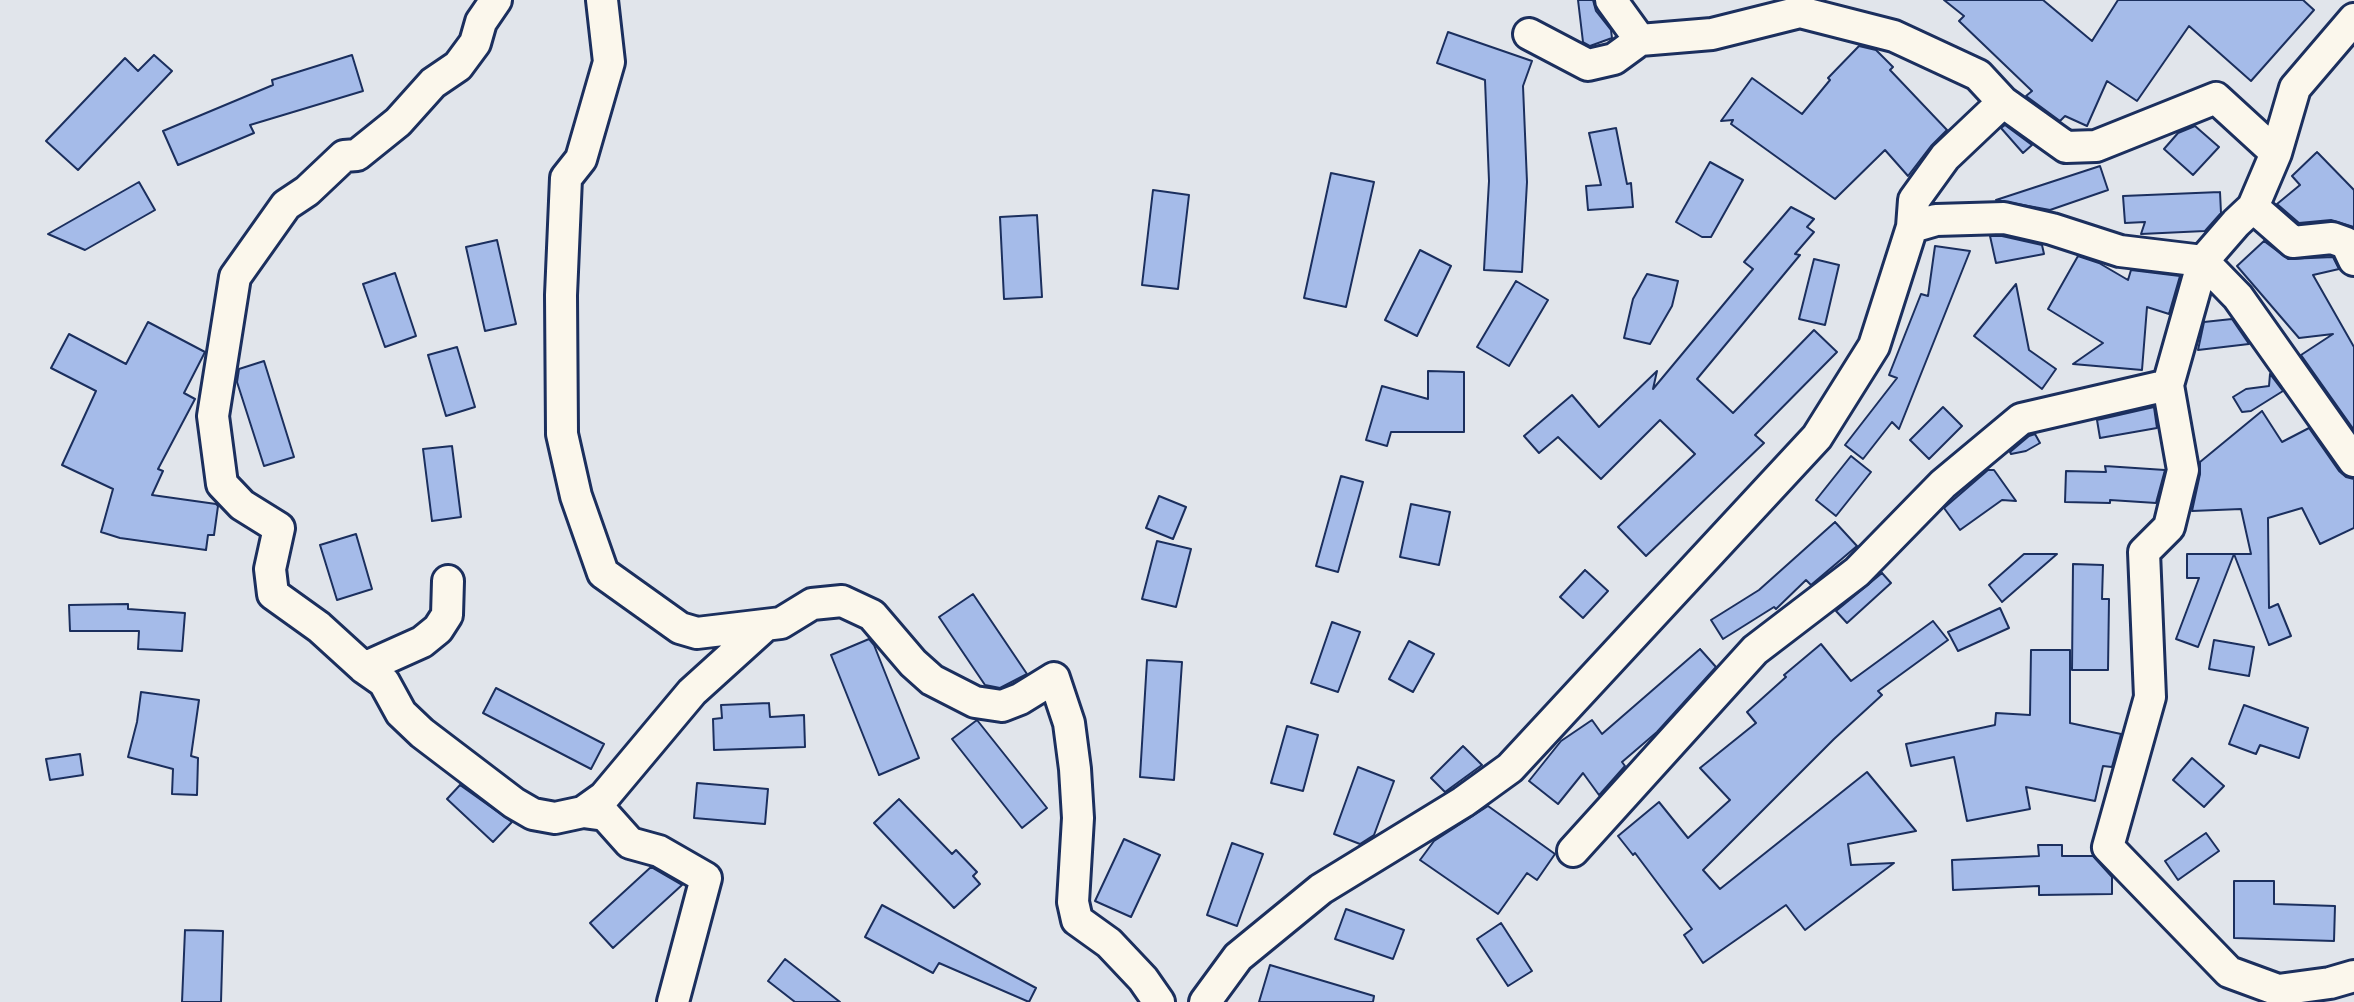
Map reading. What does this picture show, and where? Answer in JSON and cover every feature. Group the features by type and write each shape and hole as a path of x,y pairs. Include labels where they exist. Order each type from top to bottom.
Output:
{"street":[{"path":"496,0 481,22 475,43 458,66 433,83 398,122 357,155 344,156 307,191 286,205 235,277 213,416 222,484 242,505 279,528 270,569 273,594 319,627 384,682 401,713 422,733 533,814 555,818 583,812 605,815 630,843 659,851 706,878 673,1002"},
{"path":"602,0 609,62 581,159 566,178 561,295 562,434 576,496 603,573 680,628 697,633 781,623 812,604 842,601 872,615 913,663 932,680 975,702 1002,706 1054,678 1069,723 1075,769 1078,818 1073,902 1077,920 1109,943 1143,979 1159,1002"},
{"path":"1611,0 1640,40"},
{"path":"1529,34 1588,65 1614,59 1640,40 1712,34 1800,12 1894,36 1978,75 2003,102 2066,147 2096,146 2216,98 2276,153"},
{"path":"2354,19 2295,88 2276,153 2253,207 2203,261 2168,385 2183,470 2169,527 2144,552 2150,697 2108,847 2229,972 2278,990 2330,983 2354,976"},
{"path":"1205,1002 1238,957 1321,889 1463,802 1510,768 1798,459 1817,437 1874,346 1912,227 1914,200 1945,157 2003,102"},
{"path":"2253,207 2293,242 2332,238 2346,243 2354,260"},
{"path":"1912,227 1936,220 2004,218 2052,229 2120,251 2203,261 2238,297 2354,461"},
{"path":"1573,851 1755,650 1857,572 1943,484 2021,419 2168,385"},
{"path":"364,668 422,642 438,629 447,615 448,581"},
{"path":"583,812 604,797 692,692 766,625"}],"building":[{"path":"1578,0 1593,0 1596,11 1611,30 1612,38 1590,46 1583,42"},
{"path":"1944,0 2043,0 2092,41 2118,0 2303,0 2314,10 2251,81 2189,26 2137,101 2107,81 2087,126 2065,116 2060,121 2026,96 2032,91 1959,21 1964,16"},
{"path":"1448,32 1532,61 1523,86 1527,182 1522,272 1484,270 1489,181 1485,80 1437,63"},
{"path":"1859,46 1876,50 1893,67 1890,70 1947,130 1908,176 1885,150 1835,199 1731,124 1733,120 1721,121 1752,78 1802,114 1830,80 1828,78"},
{"path":"154,55 172,71 78,170 46,141 125,58 138,71"},
{"path":"352,55 363,91 250,125 254,133 178,165 163,131 273,85 272,80"},
{"path":"2005,125 2032,145 2023,153 2001,128"},
{"path":"2195,126 2219,147 2193,175 2164,149 2178,133"},
{"path":"1616,128 1627,184 1631,183 1633,207 1588,210 1586,186 1601,185 1589,133"},
{"path":"2317,152 2354,190 2354,227 2331,220 2299,223 2277,204 2300,185 2292,176"},
{"path":"1710,162 1743,180 1711,237 1702,237 1676,222"},
{"path":"2100,166 2108,190 2050,210 1996,200"},
{"path":"1331,173 1374,182 1346,307 1304,298"},
{"path":"139,182 155,210 85,250 48,234"},
{"path":"1153,190 1189,195 1178,289 1142,285"},
{"path":"2220,192 2221,213 2205,231 2141,234 2145,222 2125,223 2123,196"},
{"path":"1791,207 1814,219 1807,227 1814,232 1795,254 1800,255 1697,379 1733,413 1814,330 1837,352 1755,435 1764,443 1646,556 1618,527 1695,454 1660,420 1601,479 1558,437 1539,453 1524,436 1572,395 1599,427 1657,371 1653,389 1753,269 1744,262"},
{"path":"1037,215 1042,297 1004,299 1000,217"},
{"path":"1990,236 2042,245 2044,254 1996,263"},
{"path":"497,240 516,324 485,331 466,247"},
{"path":"2264,241 2288,259 2333,257 2339,269 2313,275 2354,347 2354,430 2301,355 2333,334 2299,338 2237,266"},
{"path":"1935,246 1970,251 1899,429 1892,422 1863,459 1845,445 1897,378 1889,375 1921,294 1928,296"},
{"path":"1420,250 1451,266 1417,336 1385,320"},
{"path":"2078,256 2099,263 2128,280 2131,270 2180,276 2169,314 2147,307 2142,370 2073,364 2103,343 2048,309"},
{"path":"1814,259 1839,265 1825,325 1799,319"},
{"path":"395,273 416,336 385,347 363,284"},
{"path":"1647,274 1678,281 1672,306 1650,344 1624,338 1633,299"},
{"path":"1516,281 1548,300 1509,366 1477,347"},
{"path":"2016,284 2029,350 2056,369 2042,389 1974,336"},
{"path":"2232,319 2249,344 2198,350 2204,322"},
{"path":"148,322 205,352 184,393 195,399 158,469 163,471 152,495 218,506 214,535 208,535 206,550 120,538 101,532 113,489 62,465 96,391 51,368 69,334 126,364"},
{"path":"457,347 475,407 446,416 428,355"},
{"path":"264,361 294,457 264,466 237,382 239,369"},
{"path":"1428,371 1464,372 1464,432 1391,432 1387,446 1366,440 1382,386 1428,399"},
{"path":"2270,374 2283,391 2251,411 2242,412 2233,397 2246,389 2269,386"},
{"path":"1943,407 1962,426 1929,459 1910,440"},
{"path":"2154,407 2157,428 2100,438 2097,420"},
{"path":"2262,411 2282,442 2309,428 2339,471 2354,479 2354,528 2320,544 2302,508 2268,518 2269,608 2278,604 2291,636 2269,645 2234,554 2251,554 2241,509 2192,511 2200,462"},
{"path":"2035,434 2040,443 2026,451 2011,454 2029,436"},
{"path":"452,446 461,517 432,521 423,449"},
{"path":"1851,456 1871,472 1836,516 1816,500"},
{"path":"2105,466 2165,470 2156,503 2110,500 2110,503 2065,502 2066,471 2106,472"},
{"path":"1988,470 1994,470 2016,501 2002,500 1960,530 1944,508"},
{"path":"1341,476 1363,482 1338,572 1316,566"},
{"path":"1159,496 1186,507 1173,539 1146,528"},
{"path":"1411,504 1450,512 1439,565 1400,557"},
{"path":"1835,522 1857,546 1811,585 1806,580 1776,609 1774,607 1723,639 1711,620 1759,590"},
{"path":"356,534 372,589 337,600 320,545"},
{"path":"1157,541 1191,549 1176,607 1142,599"},
{"path":"2024,554 2057,554 2002,602 1989,585"},
{"path":"2187,554 2234,554 2198,647 2176,639 2199,578 2187,578"},
{"path":"2073,564 2103,565 2102,599 2109,599 2108,670 2072,670"},
{"path":"1585,570 1608,591 1583,618 1560,597"},
{"path":"1882,573 1891,583 1847,623 1836,611"},
{"path":"973,594 1027,674 1000,688 985,685 939,617"},
{"path":"128,604 128,609 185,613 182,651 138,649 139,631 70,631 69,605"},
{"path":"2000,608 2009,628 1958,651 1948,632"},
{"path":"1933,621 1948,640 1878,691 1882,695 1703,870 1720,889 1867,772 1916,831 1848,844 1851,865 1894,863 1805,930 1786,905 1703,963 1684,935 1692,929 1635,853 1633,855 1618,836 1659,802 1688,838 1730,800 1700,768 1756,723 1747,712 1821,644 1851,681"},
{"path":"1332,622 1360,632 1338,692 1311,683"},
{"path":"869,639 919,758 879,775 831,655"},
{"path":"2214,640 2254,647 2249,676 2209,669"},
{"path":"1409,641 1434,654 1413,692 1389,679"},
{"path":"1700,649 1716,667 1657,732 1622,762 1625,766 1599,795 1583,773 1558,804 1529,781 1561,741 1592,720 1602,734"},
{"path":"2031,650 2070,650 2070,723 2121,734 2112,767 2103,766 2095,801 2026,787 2030,809 1967,821 1954,757 1911,766 1906,744 1995,725 1996,713 2030,715"},
{"path":"1147,660 1182,662 1174,780 1140,777"},
{"path":"496,688 604,744 591,769 483,713"},
{"path":"141,692 199,700 191,756 198,758 197,795 172,794 173,769 128,757"},
{"path":"769,703 770,717 804,715 805,747 714,750 713,719 722,718 721,705"},
{"path":"2244,705 2308,728 2299,758 2260,745 2256,754 2229,744"},
{"path":"977,720 1047,808 1022,828 952,739"},
{"path":"1287,726 1318,735 1303,791 1271,783"},
{"path":"1463,746 1482,765 1445,792 1431,778"},
{"path":"80,754 83,775 50,780 46,759"},
{"path":"2192,758 2224,786 2204,807 2173,780"},
{"path":"1358,767 1394,781 1374,835 1360,844 1334,834"},
{"path":"697,783 768,789 765,824 694,818"},
{"path":"460,785 512,822 493,842 447,799"},
{"path":"899,799 952,854 956,850 977,872 973,876 980,884 954,908 874,823"},
{"path":"1488,806 1555,854 1537,880 1527,873 1498,914 1420,860 1434,841"},
{"path":"2206,833 2219,851 2178,880 2165,861"},
{"path":"1124,839 1160,855 1131,917 1095,901"},
{"path":"1232,843 1263,854 1237,926 1207,915"},
{"path":"2038,845 2062,845 2062,856 2093,856 2112,877 2112,894 2039,895 2039,886 1953,890 1952,860 2039,856"},
{"path":"651,867 682,885 613,948 590,923"},
{"path":"2234,881 2274,881 2274,904 2335,906 2334,941 2234,938"},
{"path":"882,905 1036,988 1029,1002 939,963 933,973 865,937"},
{"path":"1346,909 1404,930 1393,959 1335,939"},
{"path":"1501,923 1532,971 1508,986 1477,939"},
{"path":"185,930 223,931 221,1002 182,1002"},
{"path":"785,959 840,1002 795,1002 768,981"},
{"path":"1270,965 1374,996 1373,1002 1259,1002"}]}
